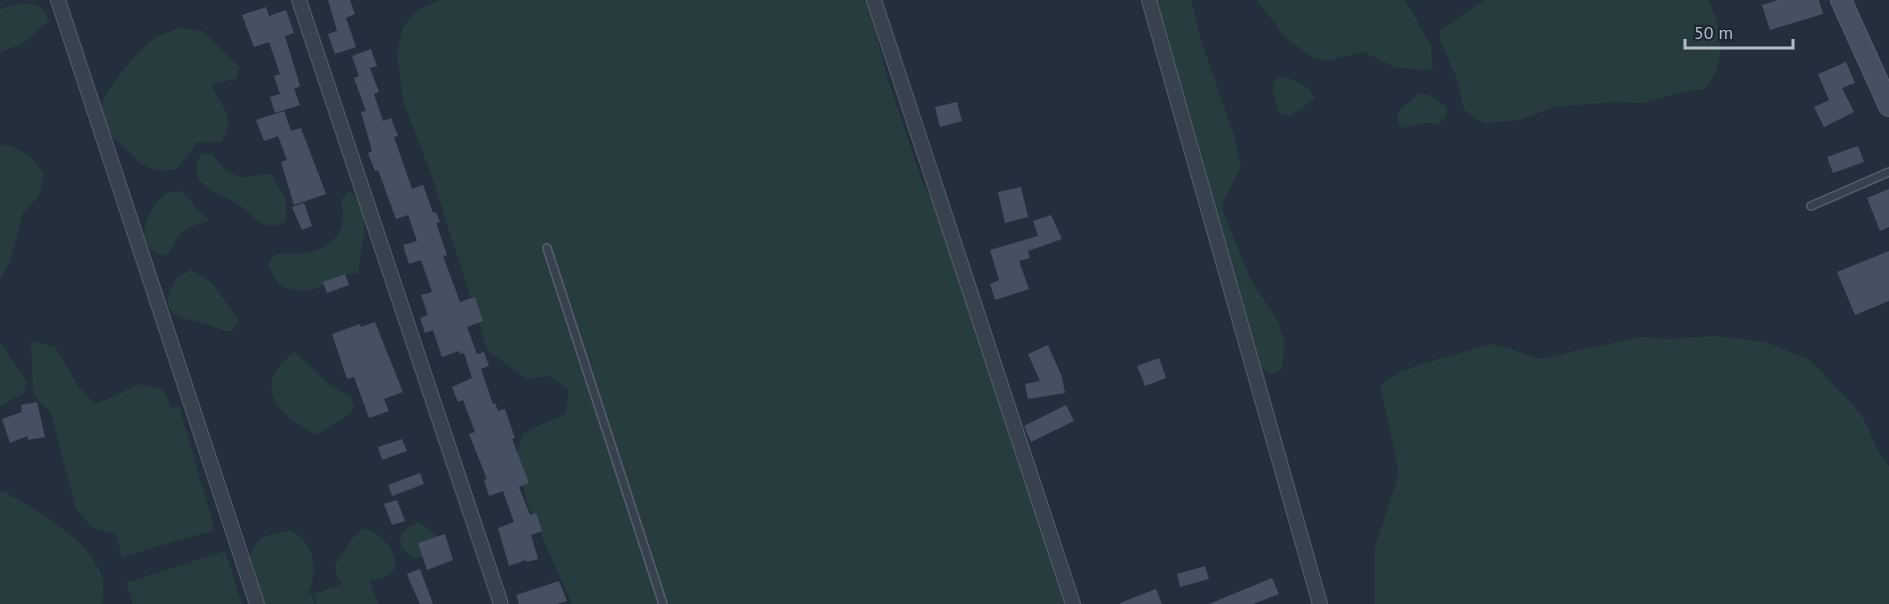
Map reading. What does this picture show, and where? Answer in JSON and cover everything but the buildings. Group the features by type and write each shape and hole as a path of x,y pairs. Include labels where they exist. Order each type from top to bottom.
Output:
{"main road":[{"path":"1841,0 1889,106"}],"street":[{"path":"58,0 257,604"},
{"path":"299,0 501,604"},
{"path":"874,0 1073,604"},
{"path":"1149,0 1320,604"}],"lane":[{"path":"1811,206 1889,172"},
{"path":"547,248 663,604"}],"green space":[{"path":"440,0 868,0 888,80 924,186 949,225 1072,604 572,604 528,505 516,456 523,433 566,414 569,390 550,376 527,379 488,351 430,171 403,101 397,51 403,27 418,10"},
{"path":"1144,0 1191,0 1201,41 1233,132 1241,167 1225,198 1222,209 1251,280 1278,321 1285,344 1282,369 1271,375 1253,361 1177,110 1146,17"},
{"path":"1257,0 1405,0 1431,46 1433,70 1397,68 1363,52 1326,61 1313,58 1285,37"},
{"path":"1485,0 1708,0 1717,22 1720,57 1712,79 1705,89 1681,92 1644,103 1615,102 1554,107 1520,120 1484,123 1473,118 1464,109 1455,74 1441,43 1439,31"},
{"path":"21,3 38,6 49,21 22,44 0,52 0,9"},
{"path":"179,28 203,31 239,67 236,79 212,84 228,117 222,142 198,142 177,169 159,170 142,164 107,132 100,121 100,112 111,88 129,63 157,37"},
{"path":"1287,77 1309,89 1315,99 1290,116 1279,113 1272,90 1275,79"},
{"path":"1419,93 1432,96 1446,107 1447,116 1438,124 1426,123 1402,128 1398,124 1398,112"},
{"path":"7,144 29,155 44,174 39,196 23,213 10,261 0,280 0,146"},
{"path":"201,154 212,154 223,167 237,176 272,175 286,199 286,222 274,226 263,224 241,206 206,187 196,171"},
{"path":"180,191 210,221 193,226 181,233 165,256 154,252 147,246 144,237 145,228 159,200 166,193"},
{"path":"349,191 358,199 365,218 359,273 338,277 305,291 281,286 268,266 272,256 310,252 330,243 342,225 341,200"},
{"path":"191,270 212,283 239,321 232,331 186,319 172,312 168,299 171,288 179,276"},
{"path":"1716,336 1765,342 1810,360 1861,414 1882,458 1889,466 1889,604 1375,604 1375,547 1399,473 1380,385 1400,372 1490,344 1538,359 1641,337 1666,339"},
{"path":"31,341 55,347 79,387 95,404 141,384 164,390 171,408 179,406 215,530 122,557 116,534 93,528 76,509 51,413 33,394"},
{"path":"0,342 27,382 24,393 0,406"},
{"path":"295,352 330,386 350,396 354,407 346,416 318,435 291,419 274,400 271,389 273,377 281,365"},
{"path":"0,492 5,492 48,518 76,540 88,553 98,567 103,581 102,604 0,604"},
{"path":"419,522 438,537 426,555 415,559 401,547 400,536 408,527"},
{"path":"365,528 384,540 394,557 395,566 392,573 384,578 370,580 378,604 317,604 314,594 342,584 337,576 335,565 355,535"},
{"path":"289,531 304,541 312,557 313,576 307,593 311,593 315,604 261,604 247,564 261,539"},
{"path":"225,551 242,604 133,604 126,583"}]}
